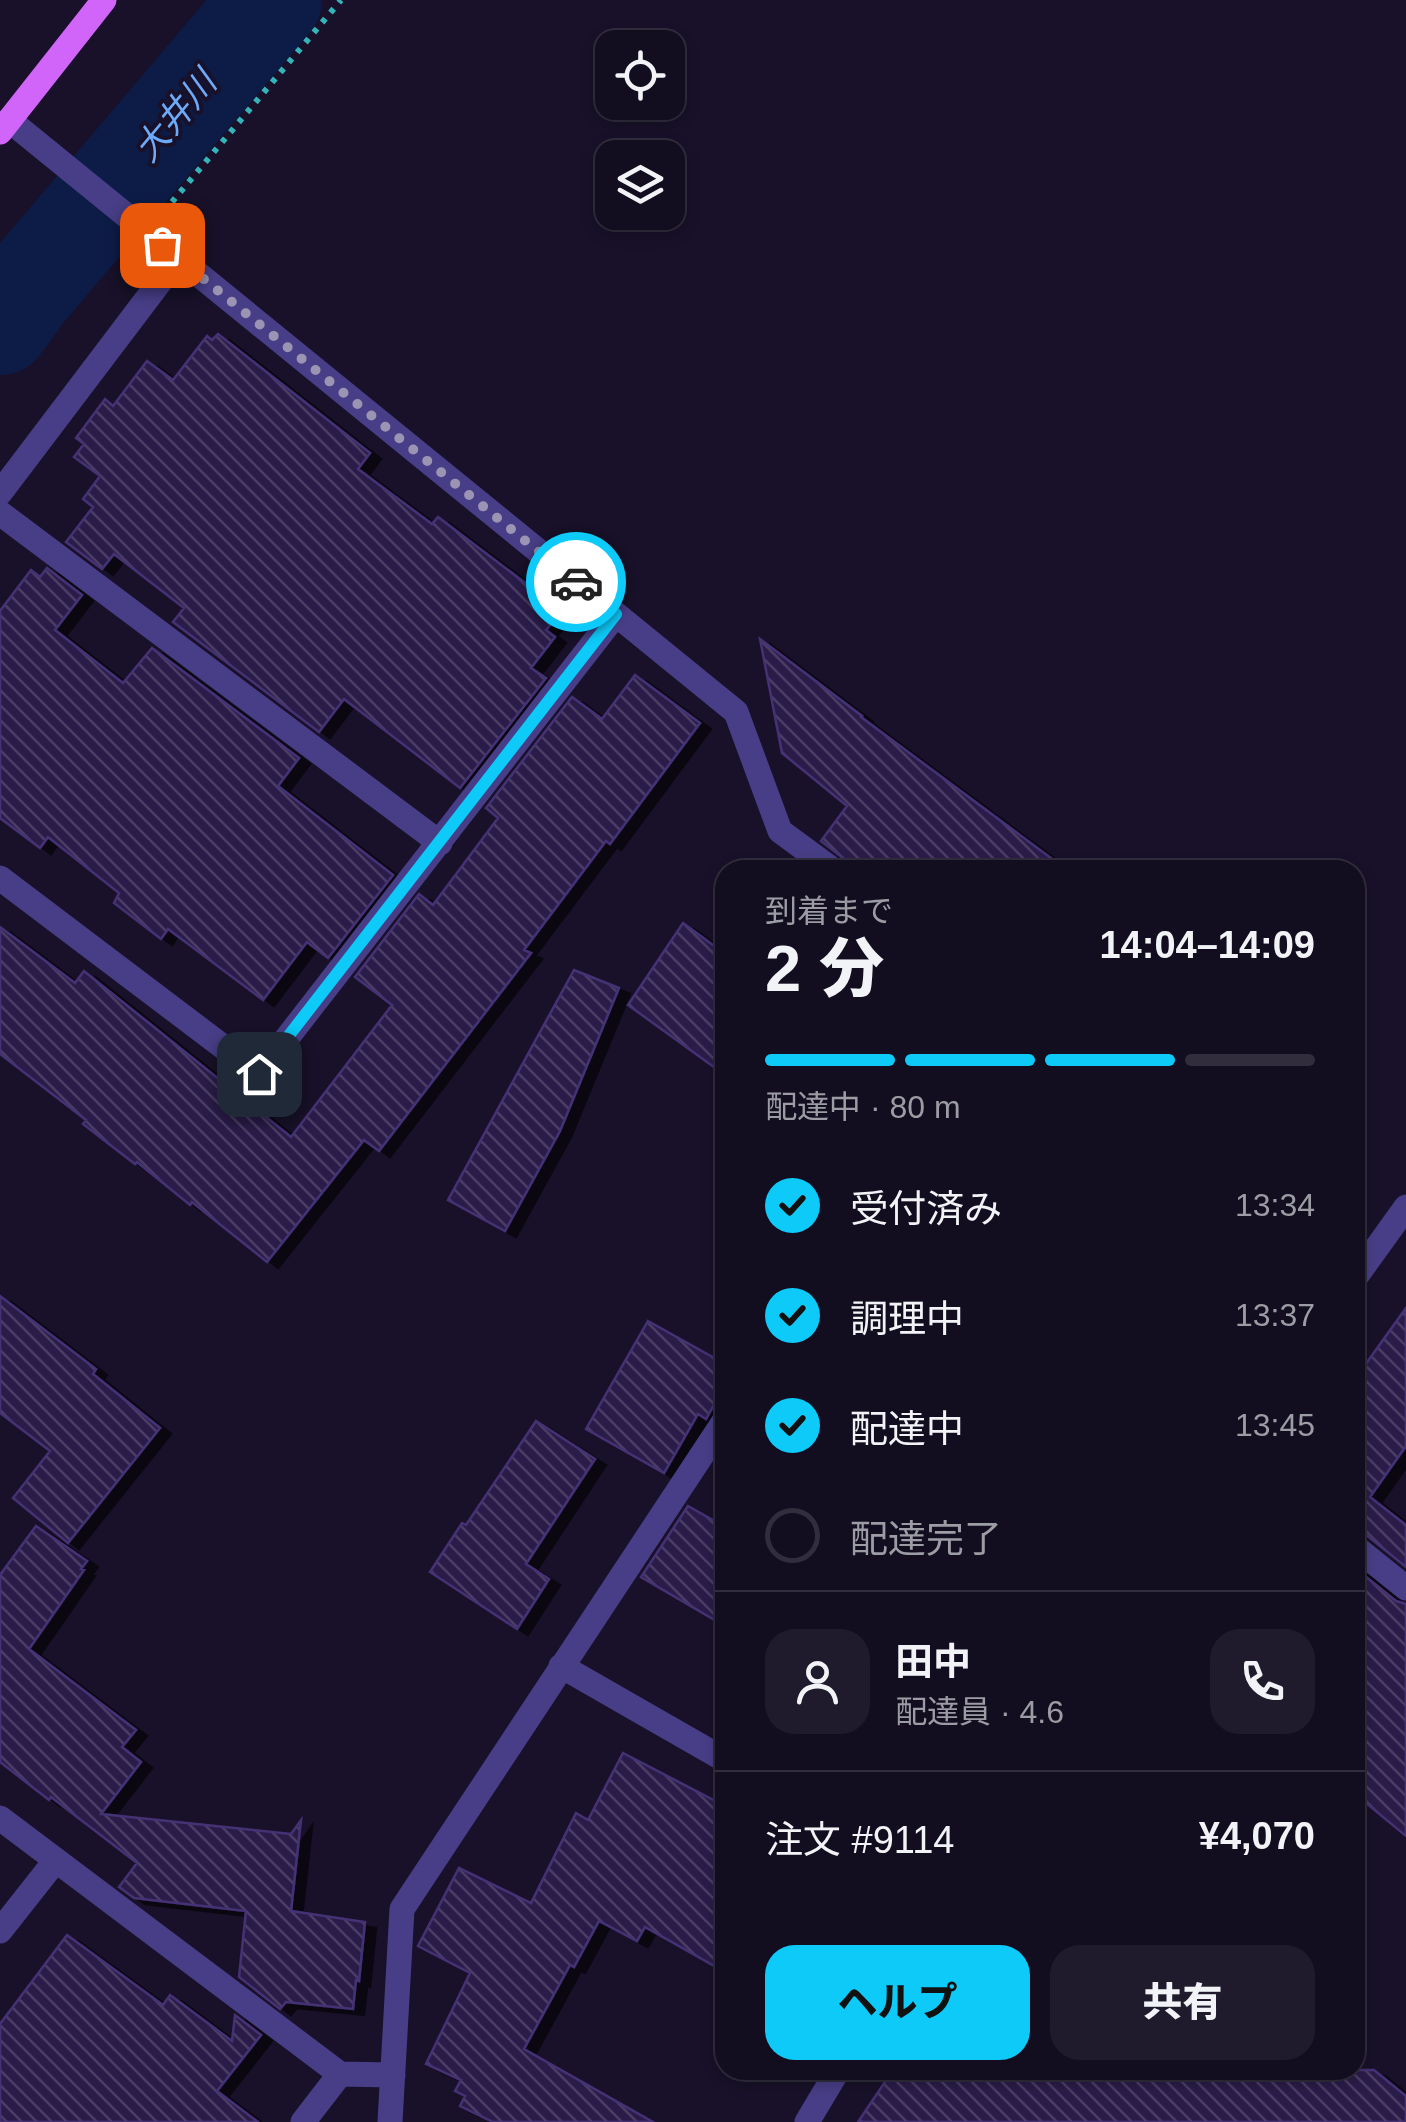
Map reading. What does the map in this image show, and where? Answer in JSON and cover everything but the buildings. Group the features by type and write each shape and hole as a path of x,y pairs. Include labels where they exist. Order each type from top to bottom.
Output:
{"main road":[{"path":"4,126 104,0"}],"street":[{"path":"4,126 70,170 736,712 780,831 819,860"},
{"path":"0,493 178,258"},
{"path":"0,514 440,843"},
{"path":"0,878 259,1074 616,614"},
{"path":"1365,1258 1406,1207"},
{"path":"390,2122 402,1909 715,1435"},
{"path":"1365,1555 1406,1588"},
{"path":"561,1666 715,1754"},
{"path":"0,1818 340,2074 393,2075"},
{"path":"0,1931 56,1860"},
{"path":"303,2122 340,2074"},
{"path":"807,2122 832,2080"}],"waterway":[{"name":"大井川","path":"0,325 272,0"}],"way so far":[{"path":"162,245 576,582"}],"route":[{"path":"259,1074 616,614 576,582"}]}
